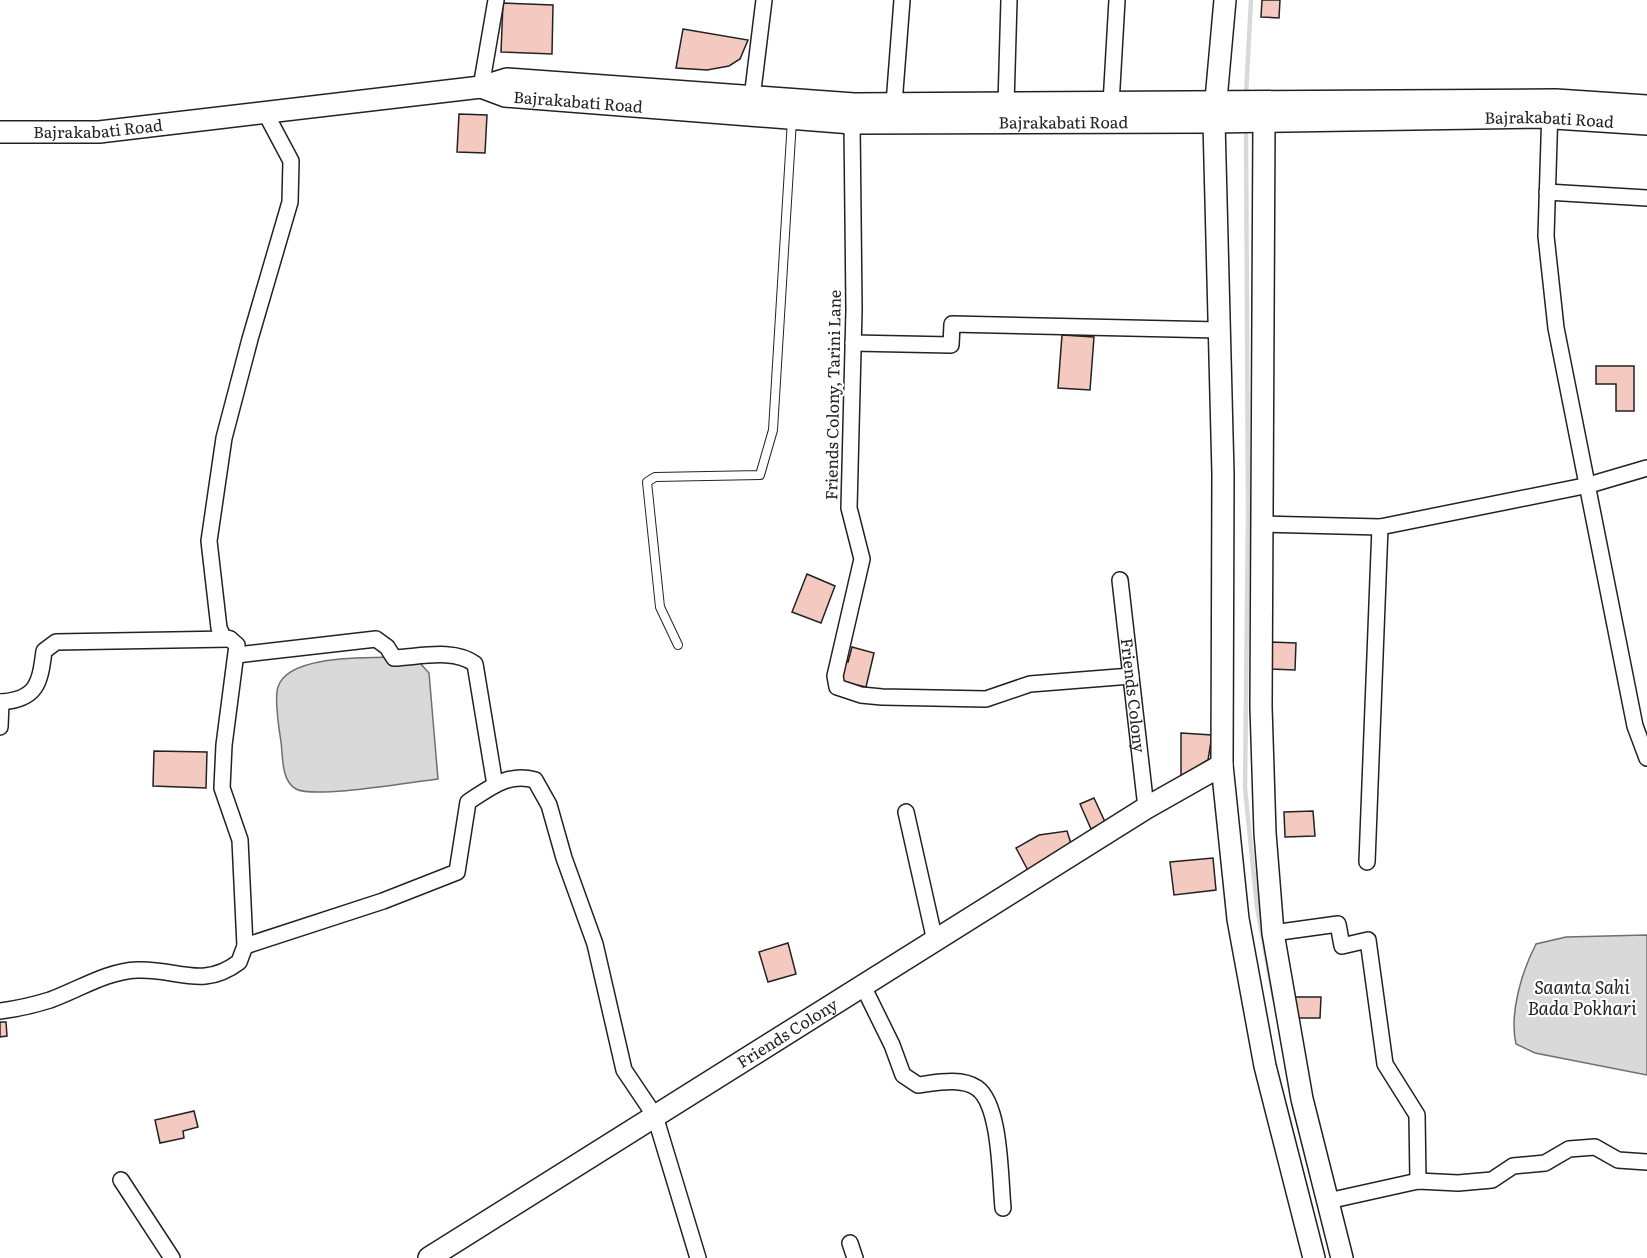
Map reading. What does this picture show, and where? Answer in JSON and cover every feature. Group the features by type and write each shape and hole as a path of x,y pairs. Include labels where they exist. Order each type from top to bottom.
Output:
{"street":[{"path":"481,87 496,0"},
{"path":"752,98 764,0"},
{"path":"894,104 902,0"},
{"path":"1006,104 1009,0"},
{"path":"1111,104 1117,0"},
{"path":"1225,0 1218,113 1223,474 1222,765 1238,919 1265,1066 1314,1258"},
{"name":"Bajrakabati Road","path":"0,132 99,132 481,87 507,79 588,83 752,98 894,104 1111,104 1258,115 1550,109 1647,124"},
{"name":"Bajrakabati Road","path":"481,87 505,96 852,123 1218,113"},
{"name":"Bajrakabati Road","path":"1550,109 1594,100 1647,106"},
{"path":"1550,109 1546,236 1556,328 1635,726 1647,758"},
{"path":"0,1011 49,1000 92,981 136,970 195,978 212,976 239,962 246,946 240,840 222,788 224,746 237,645 223,637 219,628 208,541 224,438 290,202 291,161 284,144 266,114"},
{"path":"1258,115 1262,524 1261,707 1265,833 1273,933 1302,1099 1342,1258"},
{"name":"Friends Colony, Tarini Lane","path":"852,123 853,343 849,508 862,559 835,676 837,687 861,695 882,697 987,699 1030,684 1131,676"},
{"path":"1547,192 1647,198"},
{"path":"853,343 951,345 952,324 1220,330"},
{"path":"1262,524 1380,527 1589,486 1647,468"},
{"path":"1367,862 1380,527"},
{"name":"Friends Colony","path":"1120,580 1146,808"},
{"path":"0,727 0,702 19,701 31,692 40,677 44,651 56,642 230,639"},
{"path":"237,655 376,639 387,647 394,658 458,655 468,659 475,664 495,785"},
{"name":"Friends Colony","path":"429,1258 1146,808 1222,765"},
{"path":"246,946 383,901 457,872 468,802 495,785 520,776 535,780 549,805 564,858 595,944 624,1070 655,1116 698,1258"},
{"path":"906,812 935,941"},
{"path":"1273,933 1338,924 1342,946 1368,940 1384,1064 1417,1115 1418,1181"},
{"path":"863,986 892,1045 903,1075 918,1085 940,1082 966,1083 978,1089 992,1110 1003,1208"},
{"path":"1328,1201 1418,1181 1458,1183 1492,1180 1513,1166 1545,1163 1569,1149 1595,1147 1618,1160 1647,1162"},
{"path":"121,1180 172,1258"}],"lane":[{"path":"678,645 660,607 647,482 655,477 760,475 766,460 773,430 792,118"}],"water":[{"path":"397,657 419,662 429,673 438,779 342,791 306,792 296,789 285,774 277,706 278,687 285,676 313,663 350,658"},
{"name":"Saanta Sahi Bada Pokhari","path":"1647,935 1647,1075 1535,1053 1516,1044 1514,1019 1518,992 1536,944 1566,937"}],"building":[{"path":"1262,0 1280,0 1279,18 1261,17"},
{"path":"503,3 553,5 552,54 501,52"},
{"path":"683,29 748,40 740,59 729,66 707,70 676,68"},
{"path":"459,114 487,115 485,153 457,152"},
{"path":"1062,335 1094,337 1090,390 1058,388"},
{"path":"1596,366 1634,366 1634,411 1616,411 1616,384 1596,384"},
{"path":"807,574 835,586 821,623 792,612"},
{"path":"1270,642 1296,643 1295,670 1270,669"},
{"path":"852,647 874,653 866,687 839,681 844,661 848,662"},
{"path":"1181,733 1212,735 1208,760 1181,776"},
{"path":"154,751 207,752 206,788 153,786"},
{"path":"1094,798 1105,822 1091,829 1080,804"},
{"path":"1313,811 1315,836 1285,837 1284,812"},
{"path":"1067,831 1073,850 1031,876 1016,848 1039,835"},
{"path":"1213,858 1216,890 1174,895 1170,862"},
{"path":"788,943 796,974 768,982 759,952"},
{"path":"1293,997 1321,997 1320,1018 1292,1018"},
{"path":"0,1022 6,1022 7,1036 0,1037"},
{"path":"194,1111 198,1127 183,1131 184,1138 160,1143 155,1120"}],"waterway":[{"path":"1246,95 1251,0"},
{"path":"1246,127 1248,515 1245,788 1257,907 1274,999"}]}
